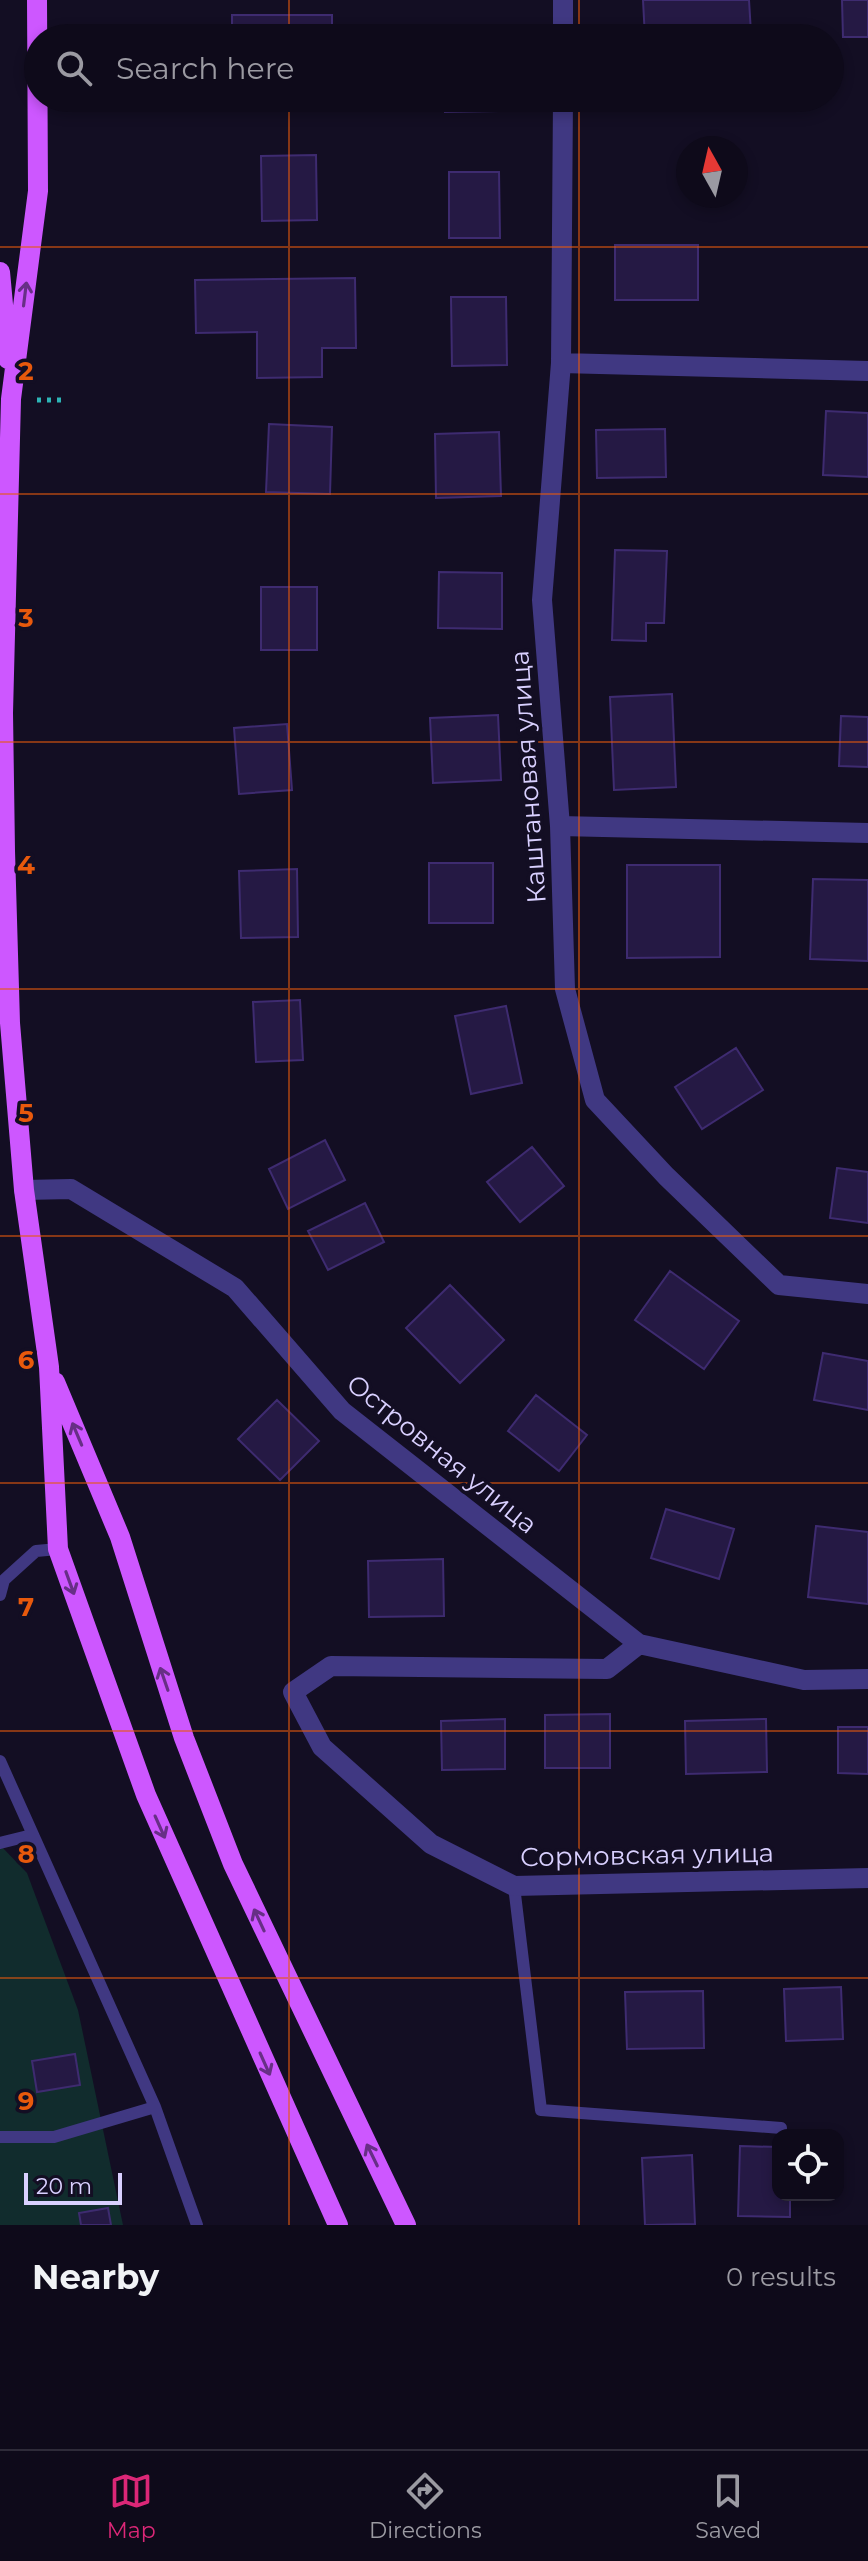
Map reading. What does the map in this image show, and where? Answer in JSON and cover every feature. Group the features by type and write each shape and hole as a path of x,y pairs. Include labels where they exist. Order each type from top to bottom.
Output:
{"main road":[{"path":"37,0 37,24"},
{"path":"38,112 38,191 11,399 3,600 3,713 10,1023 24,1190 49,1367 58,1549 146,1795 338,2225"},
{"path":"0,272 11,399"},
{"path":"49,1367 120,1537 184,1738 233,1864 406,2225"}],"street":[{"path":"563,0 563,24"},
{"name":"Каштановая улица","path":"563,112 561,363 542,600 560,826 565,989 595,1100 666,1176 779,1285 868,1294"},
{"path":"561,363 868,371"},
{"path":"560,826 868,833"},
{"name":"Островная улица","path":"24,1190 71,1189 235,1288 342,1411 639,1644 804,1680 868,1679"},
{"name":"Сормовская улица","path":"639,1644 607,1669 331,1666 293,1692 322,1747 431,1844 514,1886 868,1878"}],"lane":[{"path":"0,1595 4,1580 36,1551 58,1549"},
{"path":"0,1761 155,2107 197,2225"},
{"path":"0,1843 32,1835"},
{"path":"514,1886 541,2110 781,2128"},
{"path":"0,2137 54,2137 155,2107"}],"green space":[{"path":"0,1845 27,1873 78,2010 123,2225 0,2225"}],"building":[{"path":"643,0 749,0 750,24 644,24"},
{"path":"842,0 868,0 868,37 844,37"},
{"path":"232,15 332,15 332,24 232,24"},
{"path":"316,155 317,220 262,221 261,156"},
{"path":"449,172 499,172 500,238 449,238"},
{"path":"615,245 698,245 698,300 615,300"},
{"path":"355,278 356,348 322,348 322,377 257,378 257,332 196,333 195,280"},
{"path":"451,297 506,297 507,365 452,366"},
{"path":"826,411 868,413 868,477 823,475"},
{"path":"269,424 332,427 330,494 266,492"},
{"path":"665,429 666,477 597,478 596,430"},
{"path":"499,432 501,496 436,498 435,434"},
{"path":"615,550 667,551 664,623 646,623 646,641 612,640"},
{"path":"439,572 502,573 502,629 438,628"},
{"path":"261,587 317,587 317,650 261,650"},
{"path":"672,694 676,787 614,790 610,697"},
{"path":"498,715 501,780 433,783 430,718"},
{"path":"841,716 868,717 868,767 839,766"},
{"path":"287,724 292,790 239,794 234,728"},
{"path":"429,863 493,863 493,923 429,923"},
{"path":"627,865 720,865 720,957 627,958"},
{"path":"297,869 298,937 241,938 239,871"},
{"path":"813,879 868,880 868,961 810,959"},
{"path":"300,1000 303,1060 256,1062 253,1002"},
{"path":"506,1006 522,1083 471,1094 455,1016"},
{"path":"736,1048 763,1090 702,1129 675,1087"},
{"path":"325,1140 345,1180 288,1209 269,1169"},
{"path":"532,1147 564,1186 520,1222 487,1182"},
{"path":"837,1168 868,1172 868,1223 830,1218"},
{"path":"365,1203 384,1242 328,1270 308,1231"},
{"path":"670,1271 739,1321 704,1369 635,1320"},
{"path":"450,1285 504,1340 460,1383 406,1328"},
{"path":"823,1353 868,1361 868,1410 814,1400"},
{"path":"536,1395 587,1435 559,1471 508,1431"},
{"path":"277,1400 319,1441 280,1480 238,1439"},
{"path":"666,1509 734,1529 719,1579 651,1558"},
{"path":"816,1526 868,1532 868,1604 808,1597"},
{"path":"443,1559 444,1616 369,1617 368,1561"},
{"path":"610,1714 610,1768 545,1768 545,1715"},
{"path":"505,1719 505,1769 442,1770 441,1721"},
{"path":"766,1719 767,1772 686,1774 685,1721"},
{"path":"838,1727 868,1727 868,1774 838,1773"},
{"path":"841,1987 843,2039 786,2041 784,1989"},
{"path":"703,1991 704,2048 627,2049 625,1992"},
{"path":"75,2054 80,2085 37,2092 32,2061"},
{"path":"740,2146 772,2147 772,2201 790,2201 790,2217 738,2216"},
{"path":"692,2155 695,2224 645,2225 642,2158"},
{"path":"108,2208 111,2225 81,2225 79,2213"}]}
